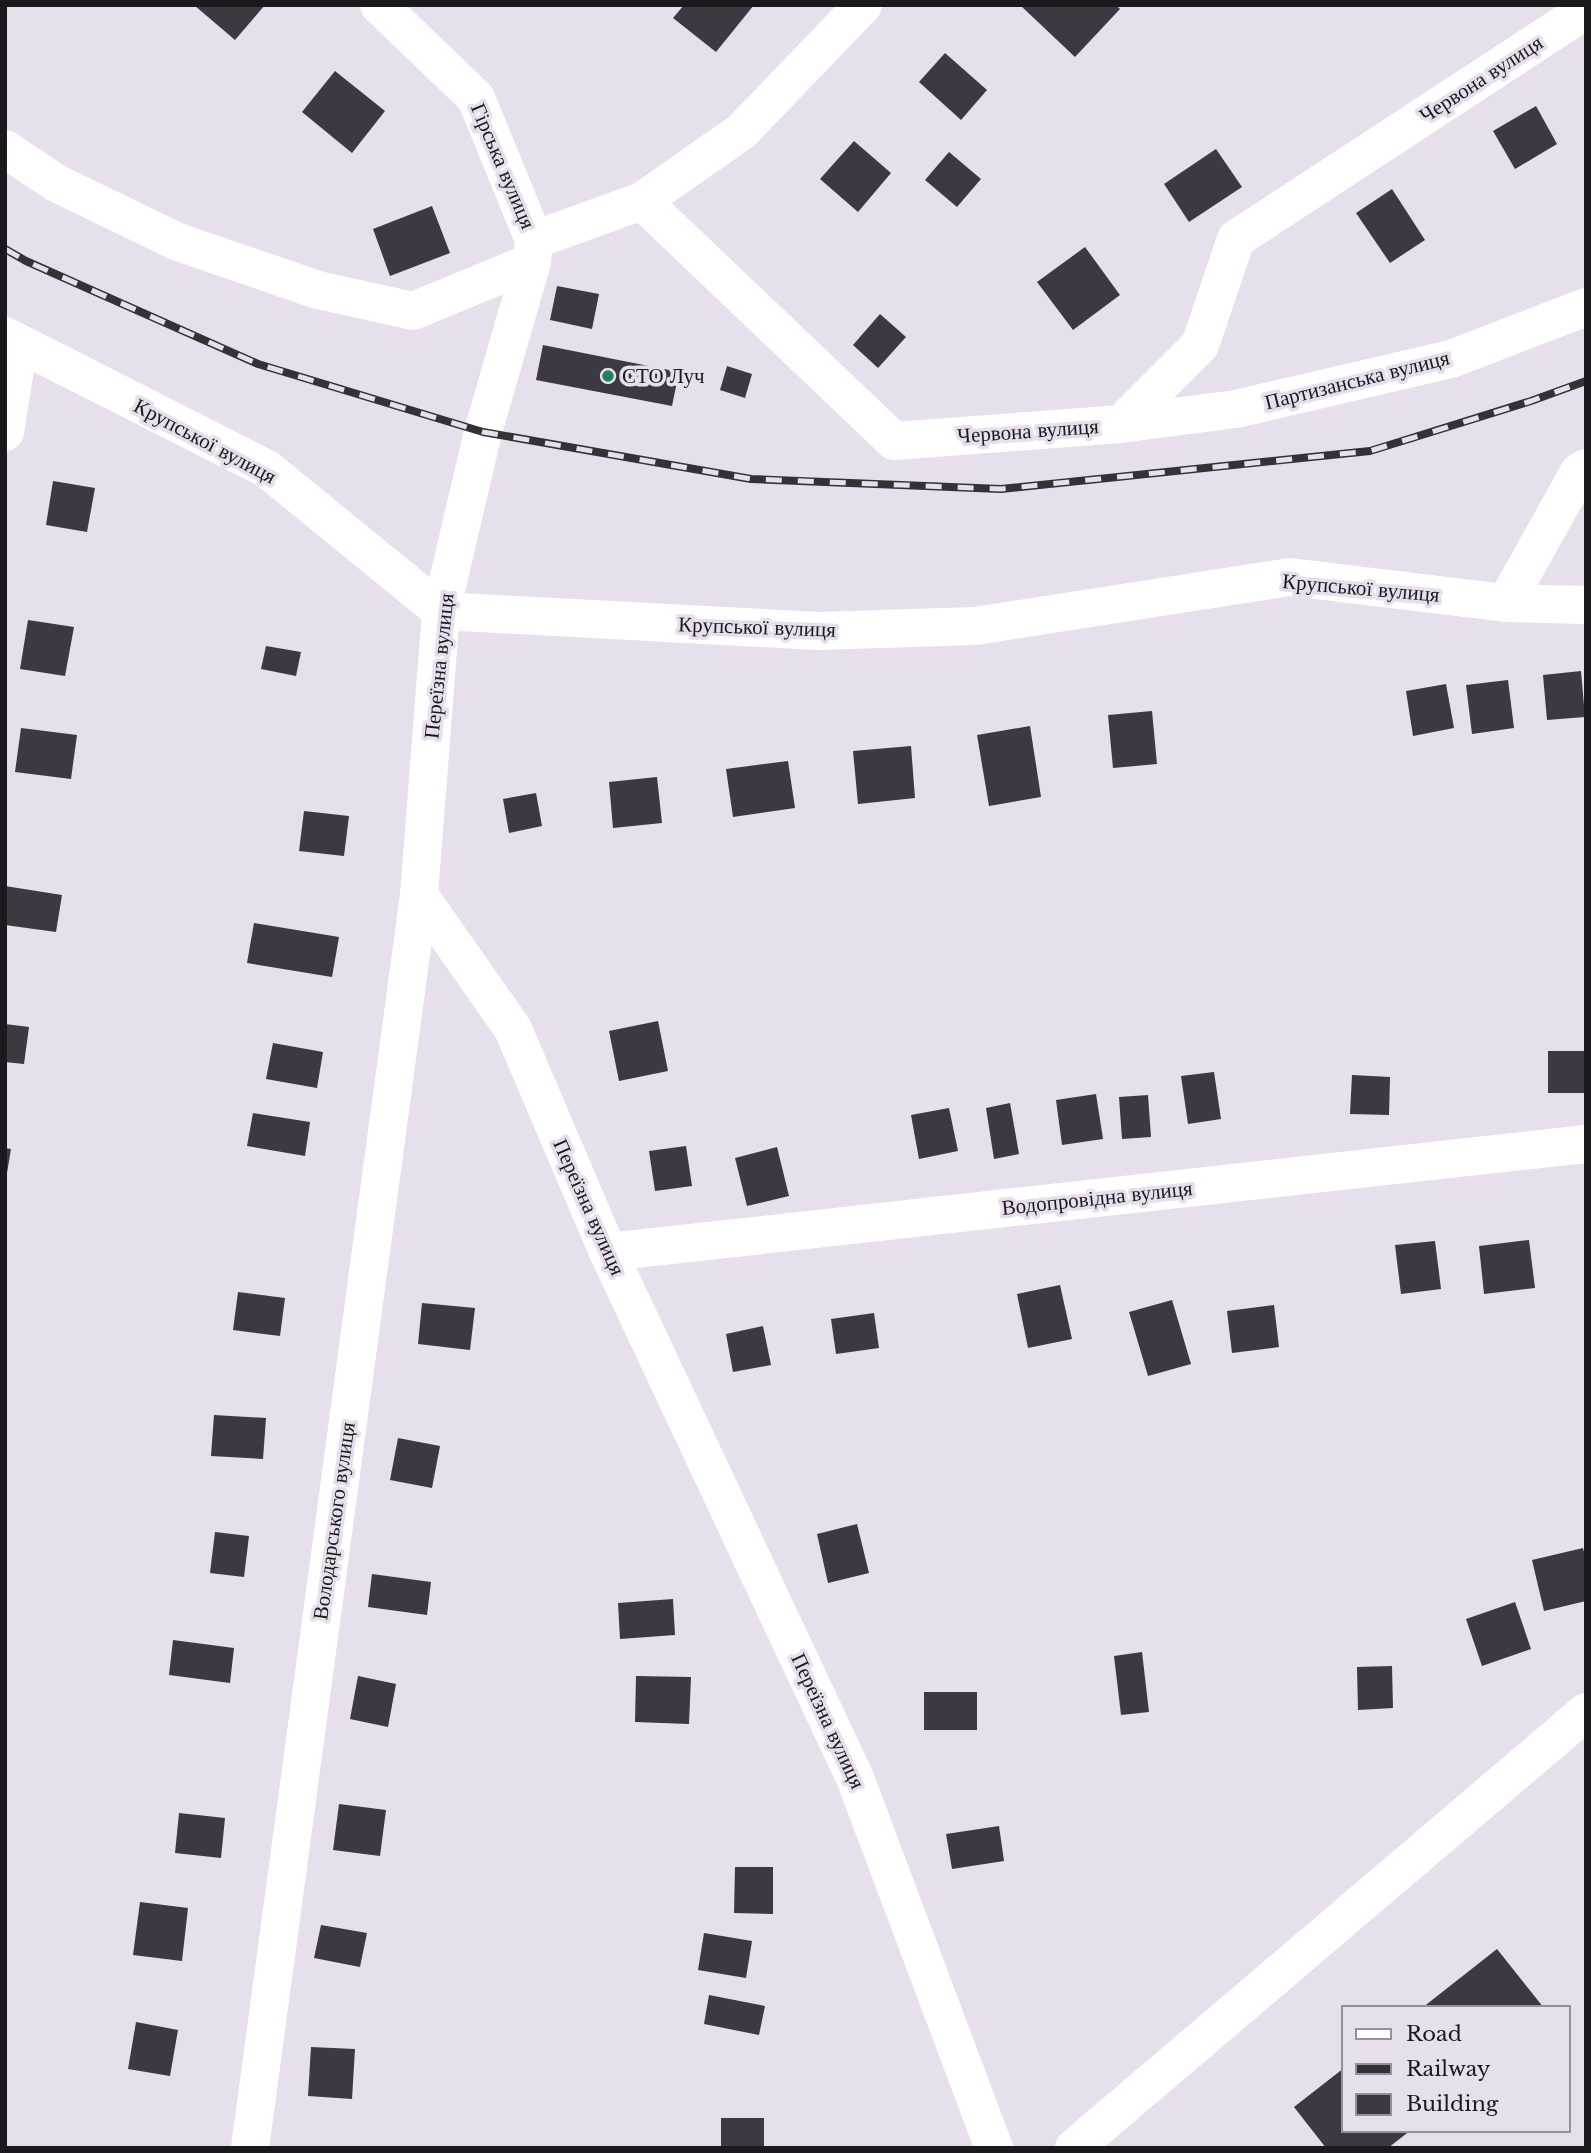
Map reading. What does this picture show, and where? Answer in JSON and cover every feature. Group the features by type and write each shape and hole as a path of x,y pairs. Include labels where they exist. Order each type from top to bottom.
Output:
{"street":[{"name":"Гірська вулиця","path":"379,5 476,98 533,251"},
{"path":"5,149 56,183 178,242 318,290 412,311 642,201 742,131 863,5"},
{"name":"Червона вулиця","path":"642,201 894,441 1121,424 1200,345 1236,239 1586,10"},
{"name":"Переїзна вулиця","path":"533,251 483,432 441,611 418,895 513,1029 608,1252 855,1778 994,2148"},
{"name":"Партизанська вулиця","path":"1121,424 1236,409 1451,359 1586,307"},
{"path":"5,432 12,340"},
{"name":"Крупської вулиця","path":"12,340 267,469 441,611 818,631 975,626 1290,577 1506,603 1586,604"},
{"path":"1506,603 1578,472 1586,468"},
{"name":"Володарського вулиця","path":"250,2148 418,895"},
{"name":"Водопровідна вулиця","path":"608,1252 1586,1144"},
{"path":"1074,2148 1586,1712"}],"building":[{"path":"194,5 265,5 235,40"},
{"path":"684,5 754,5 716,52 673,18"},
{"path":"1020,5 1116,5 1120,9 1075,57"},
{"path":"945,53 987,90 961,120 919,82"},
{"path":"335,71 385,111 352,153 302,112"},
{"path":"1536,106 1557,144 1515,169 1493,131"},
{"path":"854,141 891,173 858,212 820,179"},
{"path":"1216,149 1242,187 1189,222 1164,184"},
{"path":"949,152 981,179 957,207 925,180"},
{"path":"1392,189 1425,240 1390,263 1356,213"},
{"path":"432,206 450,253 390,276 373,229"},
{"path":"1085,247 1120,295 1073,330 1037,282"},
{"path":"557,286 599,294 592,329 550,320"},
{"path":"880,314 906,337 878,368 853,345"},
{"name":"СТО Луч","path":"543,345 679,372 672,406 536,380"},
{"path":"727,366 752,374 745,398 720,390"},
{"path":"53,481 95,488 87,532 46,525"},
{"path":"28,620 74,627 65,676 20,669"},
{"path":"266,646 301,652 296,676 261,669"},
{"path":"1581,671 1585,717 1547,720 1543,675"},
{"path":"1508,680 1514,728 1472,734 1466,685"},
{"path":"1446,684 1454,728 1413,736 1406,691"},
{"path":"1152,711 1157,764 1113,768 1108,715"},
{"path":"1030,726 1041,797 989,806 977,735"},
{"path":"21,728 77,735 71,779 15,772"},
{"path":"911,746 915,798 858,804 853,751"},
{"path":"788,761 795,808 733,817 726,769"},
{"path":"657,777 662,823 613,828 609,782"},
{"path":"536,793 542,826 509,833 503,799"},
{"path":"304,811 349,816 344,856 299,851"},
{"path":"5,886 62,895 56,932 5,925"},
{"path":"254,923 339,937 332,977 247,963"},
{"path":"658,1021 668,1071 619,1081 609,1031"},
{"path":"5,1024 29,1027 24,1064 5,1062"},
{"path":"273,1043 323,1052 317,1088 266,1079"},
{"path":"1548,1051 1586,1051 1586,1093 1548,1093"},
{"path":"1214,1072 1221,1119 1188,1124 1181,1076"},
{"path":"1352,1075 1390,1077 1389,1115 1350,1114"},
{"path":"1096,1094 1103,1139 1062,1145 1056,1100"},
{"path":"1148,1095 1151,1137 1122,1139 1119,1097"},
{"path":"1010,1103 1019,1154 994,1159 986,1108"},
{"path":"949,1108 958,1151 919,1159 911,1115"},
{"path":"253,1113 310,1122 305,1156 247,1146"},
{"path":"686,1146 692,1186 655,1191 649,1151"},
{"path":"777,1147 789,1196 747,1206 735,1158"},
{"path":"5,1148 11,1149 7,1173 5,1173"},
{"path":"1529,1240 1535,1288 1484,1294 1479,1246"},
{"path":"1435,1241 1441,1289 1401,1294 1395,1245"},
{"path":"1060,1285 1072,1339 1028,1348 1017,1294"},
{"path":"238,1292 285,1298 280,1336 233,1330"},
{"path":"1172,1300 1191,1364 1148,1376 1129,1312"},
{"path":"422,1303 475,1308 470,1350 418,1344"},
{"path":"1274,1305 1279,1347 1232,1353 1227,1311"},
{"path":"874,1313 879,1348 836,1354 831,1319"},
{"path":"763,1326 771,1365 733,1372 726,1334"},
{"path":"214,1415 266,1418 263,1459 211,1456"},
{"path":"398,1438 440,1446 432,1488 390,1480"},
{"path":"857,1524 869,1573 828,1583 817,1534"},
{"path":"215,1532 249,1536 244,1577 210,1573"},
{"path":"1583,1548 1586,1560 1586,1601 1544,1611 1532,1560"},
{"path":"372,1574 431,1582 427,1615 368,1607"},
{"path":"673,1599 675,1635 620,1639 618,1603"},
{"path":"1515,1602 1531,1649 1482,1666 1466,1619"},
{"path":"173,1640 234,1648 230,1683 169,1675"},
{"path":"1142,1652 1149,1712 1121,1715 1114,1656"},
{"path":"1392,1666 1393,1708 1358,1710 1357,1667"},
{"path":"358,1676 396,1684 388,1727 350,1719"},
{"path":"636,1676 691,1677 689,1724 635,1722"},
{"path":"924,1692 977,1692 977,1730 924,1730"},
{"path":"339,1804 386,1810 380,1856 333,1850"},
{"path":"179,1813 225,1818 221,1858 175,1853"},
{"path":"999,1826 1004,1861 952,1869 946,1834"},
{"path":"735,1867 773,1867 773,1914 734,1913"},
{"path":"140,1902 188,1908 182,1961 133,1955"},
{"path":"321,1925 367,1933 360,1967 314,1958"},
{"path":"704,1933 752,1941 746,1978 698,1970"},
{"path":"1497,1949 1542,2006 1425,2006"},
{"path":"709,1995 765,2006 759,2035 704,2024"},
{"path":"136,2022 178,2030 170,2076 128,2069"},
{"path":"311,2047 355,2049 352,2099 308,2096"},
{"path":"1342,2070 1342,2132 1408,2132 1388,2148 1326,2148 1294,2107"},
{"path":"721,2118 764,2118 764,2148 721,2148"}],"railway":[{"path":"5,249 26,261 258,364 483,432 751,479 1001,489 1370,451 1586,381"}],"place":[{"name":"СТО Луч","path":"608,376"}]}
